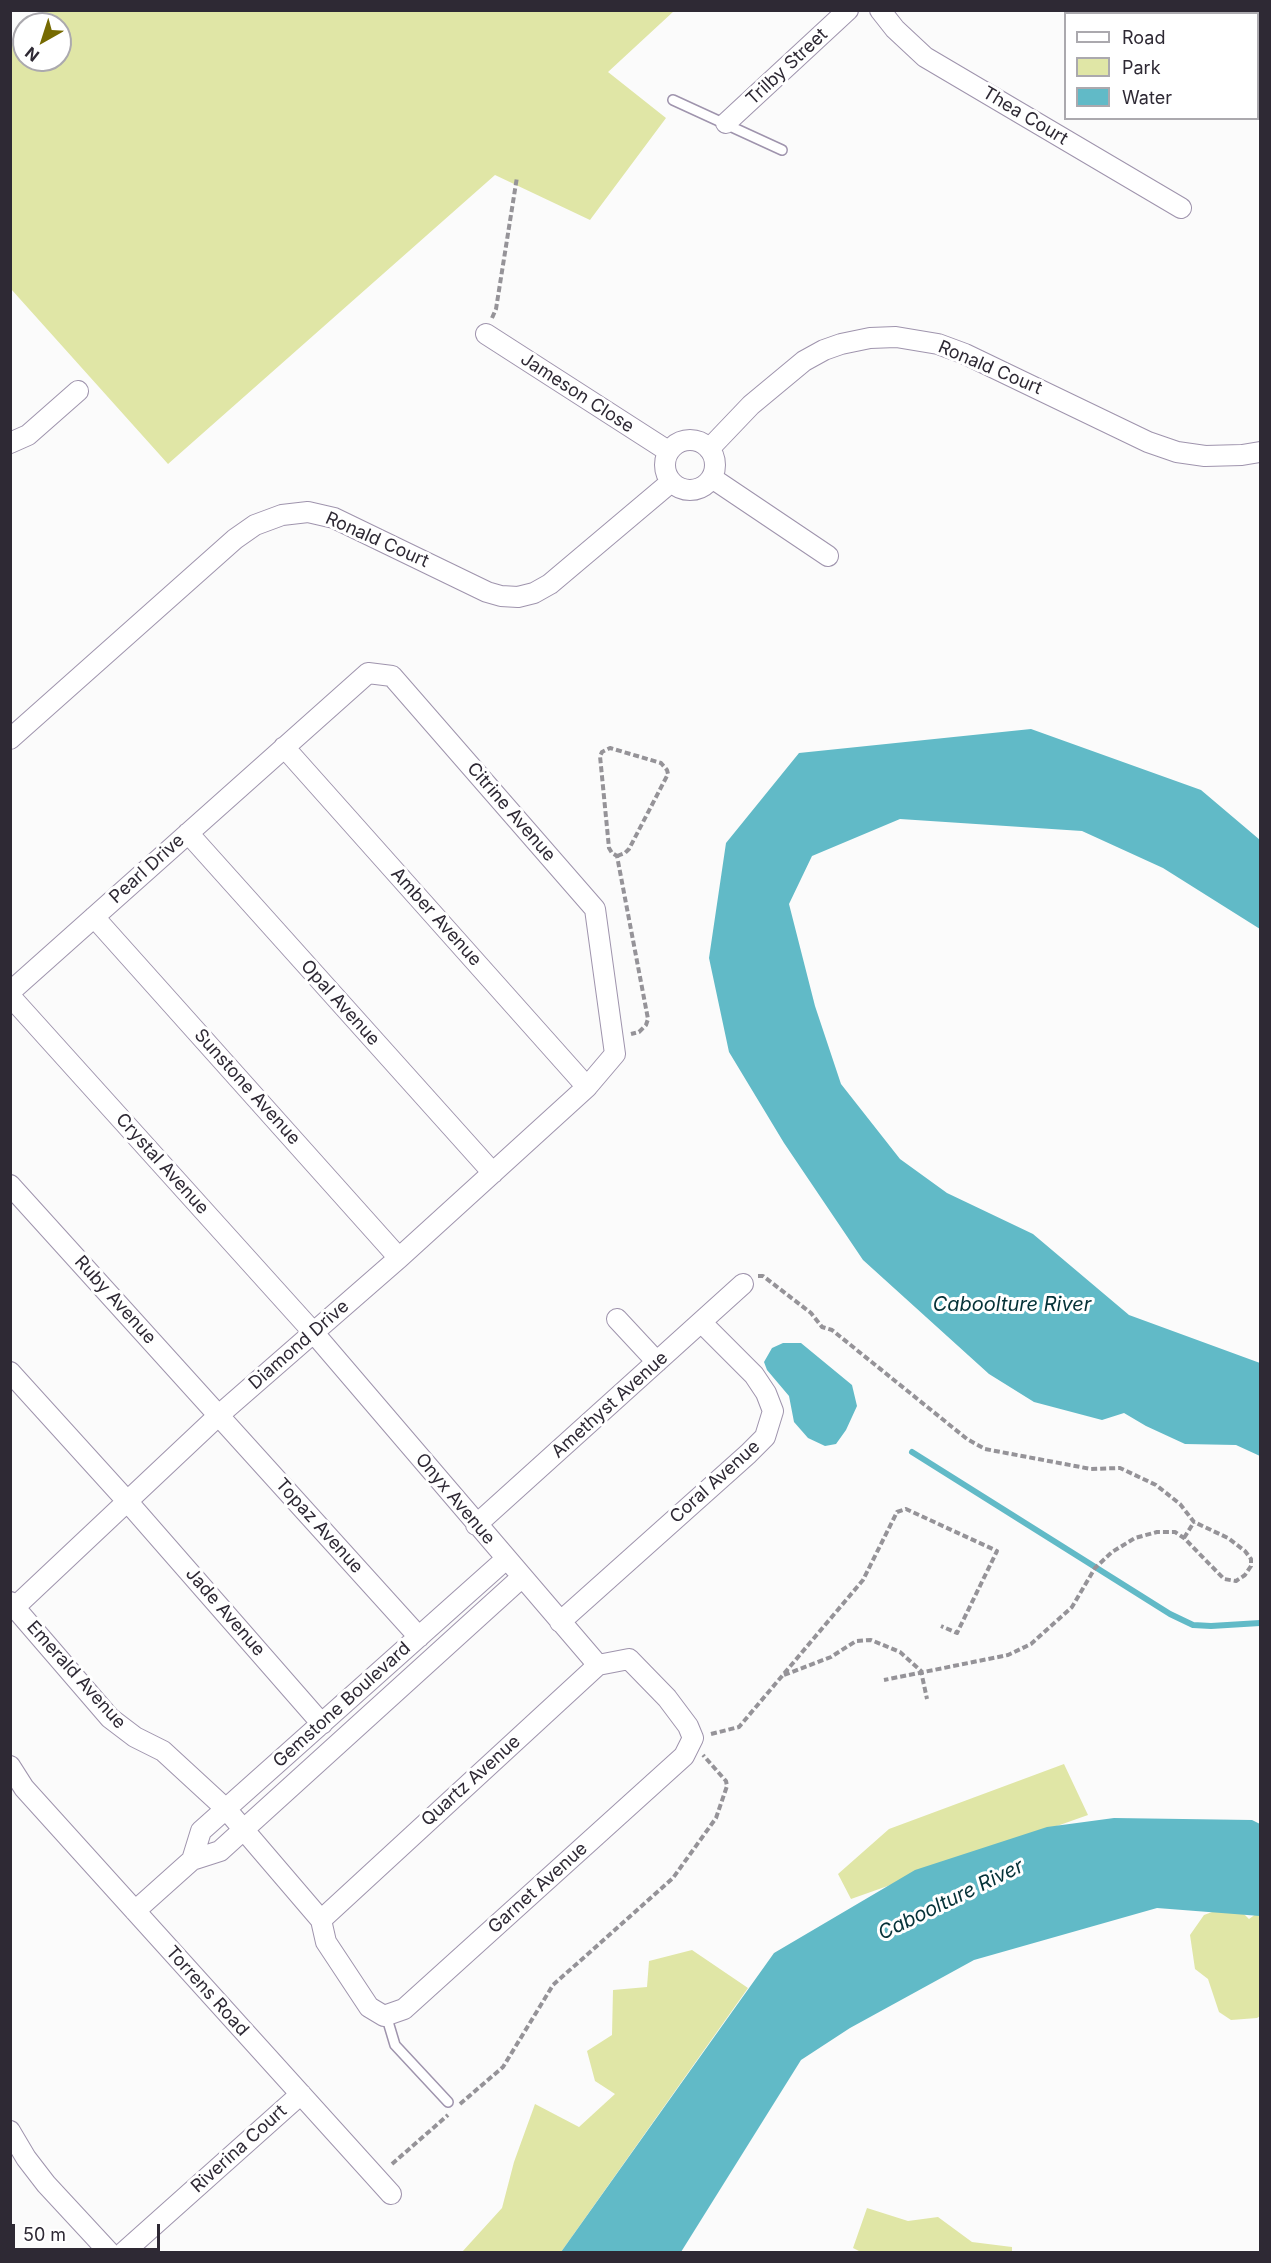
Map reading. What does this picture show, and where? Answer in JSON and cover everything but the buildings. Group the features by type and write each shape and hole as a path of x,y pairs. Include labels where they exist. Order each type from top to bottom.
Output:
{"street":[{"name":"Trilby Street","path":"726,123 848,10"},
{"name":"Thea Court","path":"880,10 895,29 925,57 1180,208"},
{"name":"Jameson Close","path":"486,334 668,451"},
{"name":"Ronald Court","path":"709,449 751,405 804,361 841,344 870,338 896,337 938,344 965,354 1148,442 1177,452 1205,456 1260,452"},
{"path":"10,443 28,435 78,391"},
{"path":"688,440 699,442 709,449 715,466 712,478 696,490 682,489 671,482 664,467 668,451 677,443 688,440"},
{"path":"712,478 828,556"},
{"name":"Ronald Court","path":"10,739 235,539 255,525 282,515 308,512 334,518 487,592 518,597 534,593 550,584 671,482"},
{"name":"Citrine Avenue","path":"284,747 368,673 392,676 595,909 615,1054 587,1087"},
{"name":"Pearl Drive","path":"10,994 284,747"},
{"name":"Amber Avenue","path":"284,747 587,1087"},
{"name":"Opal Avenue","path":"188,832 493,1173"},
{"name":"Sunstone Avenue","path":"94,916 399,1258"},
{"name":"Crystal Avenue","path":"10,994 313,1332"},
{"name":"Diamond Drive","path":"13,1605 219,1415 399,1258 587,1087"},
{"name":"Ruby Avenue","path":"10,1185 219,1415"},
{"name":"Amethyst Avenue","path":"476,1525 743,1284"},
{"path":"617,1319 657,1362"},
{"name":"Coral Avenue","path":"560,1622 765,1437 772,1411 766,1394 754,1375 702,1323"},
{"name":"Onyx Avenue","path":"313,1332 521,1578 598,1665"},
{"name":"Jade Avenue","path":"10,1372 128,1501 322,1724"},
{"name":"Topaz Avenue","path":"219,1415 419,1637"},
{"name":"Gemstone Boulevard","path":"192,1860 201,1831 506,1560"},
{"name":"Gemstone Boulevard","path":"135,1911 192,1860 220,1851 521,1578"},
{"name":"Emerald Avenue","path":"13,1605 110,1718 135,1737 163,1751 226,1809 321,1920"},
{"path":"598,1665 629,1659 667,1698 693,1738"},
{"name":"Quartz Avenue","path":"321,1920 598,1665"},
{"name":"Garnet Avenue","path":"386,2015 404,2009 413,2001 684,1756 693,1738"},
{"name":"Torrens Road","path":"10,1766 17,1784 391,2194"},
{"path":"321,1920 326,1942 369,2007 386,2015"},
{"name":"Riverina Court","path":"124,2253 301,2094"},
{"path":"10,2131 26,2158 46,2184 109,2253"}],"lane":[{"path":"673,100 782,150"},
{"path":"386,2015 395,2045 448,2102"}],"path":[{"path":"486,334 496,309 517,177"},
{"path":"612,1035 639,1032 646,1025 648,1018 617,856 609,848 600,756 602,752 610,748 661,763 668,774 629,849 617,856"},
{"path":"743,1284 754,1277 763,1276 811,1313 822,1327 832,1330 967,1439 985,1449 1091,1469 1120,1468 1156,1485 1180,1504 1194,1522 1228,1538 1245,1551 1251,1559 1251,1566 1245,1575 1236,1581 1224,1580 1184,1538 1175,1532 1157,1532 1135,1538 1112,1552 1095,1568 1072,1607 1031,1644 1008,1655 884,1680"},
{"path":"392,2164 503,2067 553,1986 673,1878 716,1818 727,1786 726,1781 702,1754 693,1738 739,1727 863,1580 897,1512 906,1509 996,1551 957,1633 941,1626"},
{"path":"1184,1538 1194,1522"},
{"path":"783,1675 831,1657 856,1641 871,1640 900,1652 921,1671 927,1699"}],"green space":[{"path":"674,11 608,72 666,118 590,220 495,175 168,464 11,289 11,44 12,72 72,72 72,12 44,12"},
{"path":"1064,1764 1088,1815 851,1899 838,1874 889,1829"},
{"path":"1220,1909 1240,1910 1249,1919 1260,1911 1260,2016 1257,2018 1231,2020 1219,2012 1208,1979 1195,1969 1190,1935 1204,1915"},
{"path":"692,1950 748,1988 561,2252 462,2252 502,2208 514,2162 535,2104 579,2127 615,2094 595,2081 587,2051 612,2035 613,1990 647,1987 649,1961"},
{"path":"867,2208 908,2221 938,2217 972,2242 1012,2247 1012,2252 861,2252 853,2248"}],"water":[{"name":"Caboolture River","path":"1031,729 1201,790 1260,840 1260,929 1163,868 1082,831 900,819 812,856 789,904 815,1006 841,1084 900,1159 947,1193 1033,1234 1129,1315 1260,1363 1260,1456 1236,1445 1185,1444 1124,1413 1102,1420 1034,1402 989,1374 863,1260 784,1143 729,1052 709,958 726,843 799,753"},
{"path":"783,1343 801,1343 852,1385 857,1406 846,1430 836,1444 825,1446 808,1438 794,1422 789,1396 767,1370 764,1362 772,1348"},
{"path":"1114,1818 1252,1820 1260,1824 1260,1916 1157,1908 974,1960 850,2028 801,2060 681,2252 561,2252 774,1953 915,1870 1047,1827"}],"waterway":[{"path":"912,1452 1170,1614 1193,1625 1260,1623"}]}
